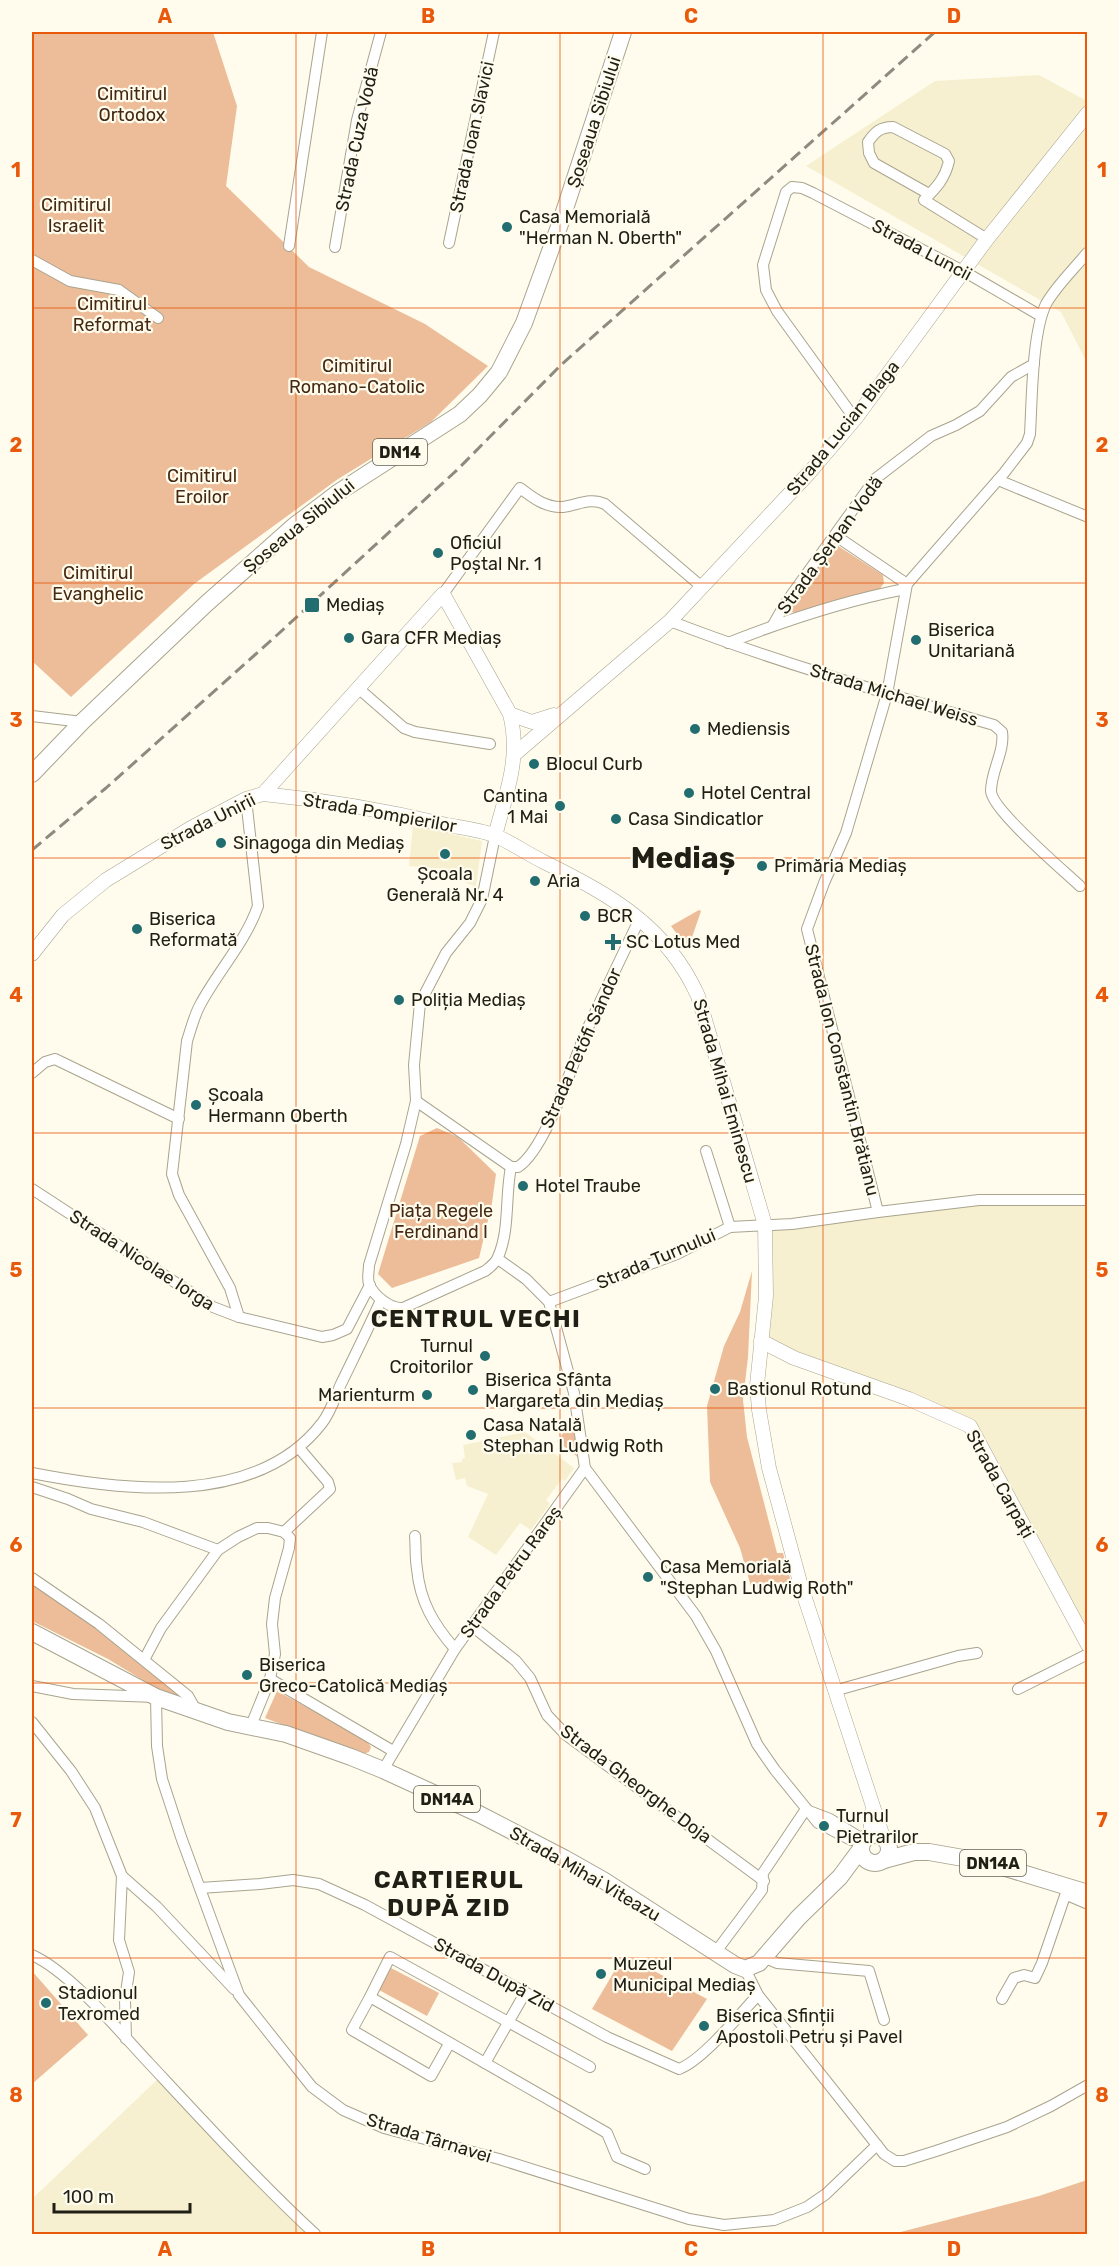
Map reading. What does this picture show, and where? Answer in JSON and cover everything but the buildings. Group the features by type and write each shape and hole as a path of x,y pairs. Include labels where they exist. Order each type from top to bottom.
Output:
{"main road":[{"name":"Șoseaua Sibiului","path":"32,774 82,722 206,604 294,526 356,480 460,414 499,372 524,323 560,224 623,32"},
{"name":"DN14A","path":"32,1632 156,1697"},
{"name":"Strada Mihai Viteazu","path":"156,1697 197,1713 250,1728 286,1734 383,1770 564,1858 603,1880 715,1953 746,1969"},
{"name":"DN14A","path":"746,1969 752,1967 763,1957 798,1918 873,1847 929,1852 986,1862 1080,1894"}],"street":[{"path":"289,246 322,32"},
{"name":"Strada Cuza Vodă","path":"335,247 357,120 381,32"},
{"name":"Strada Ioan Slavici","path":"449,243 494,32"},
{"name":"Strada Lucian Blaga","path":"516,753 670,621 809,473 855,419 987,239 1088,113"},
{"path":"930,194 874,162 867,142 875,132 885,127 893,127 945,154 949,161 946,175 930,194 924,200 987,239"},
{"name":"Strada Luncii","path":"855,419 777,311 766,290 763,265 786,192 792,187 802,188 964,272 1041,316"},
{"path":"728,643 773,625 906,586 1027,443 1030,434 1034,364 1041,316 1048,301 1087,253"},
{"path":"32,260 70,281 119,290 158,318"},
{"name":"Strada Șerban Vodă","path":"773,625 785,604 875,479 931,436 972,416 986,406 1011,377 1034,364"},
{"path":"998,480 1088,517"},
{"path":"416,1101 511,1167 503,1244 498,1259 485,1271 403,1308 393,1307 381,1300 369,1285 369,1265 406,1144 416,1101 414,1065 420,1003 441,961 470,923 482,899 516,753 510,714 443,594 520,488 533,498 555,507 589,501 605,504 702,587"},
{"path":"836,536 906,586"},
{"name":"Strada Ion Constantin Brătianu","path":"878,1212 807,929 815,904 846,833 887,694 906,586"},
{"name":"Strada Unirii","path":"32,954 63,915 106,880 191,828 246,799 263,794 443,594"},
{"name":"Strada Michael Weiss","path":"670,621 728,643 887,694 994,725 1002,732 1003,740 991,790 994,802 1080,886"},
{"path":"358,688 404,728 415,732 490,744"},
{"name":"Strada Lucian Blaga","path":"510,714 532,722 564,711"},
{"path":"32,716 82,722"},
{"name":"Strada Pompierilor","path":"263,794 424,819 495,836"},
{"path":"239,1317 230,1288 174,1184 172,1164 188,1041 193,1022 200,1005 253,921 258,900 246,799"},
{"name":"Strada Mihai Eminescu","path":"495,836 600,890 640,918 668,946 698,996 765,1225 766,1296 757,1385 769,1468 801,1586 873,1808 873,1847"},
{"name":"Strada Petőfi Sándor","path":"511,1167 518,1167 531,1155 545,1129 585,1034 640,918"},
{"path":"32,1073 45,1062 55,1059 179,1119"},
{"path":"706,1151 730,1227"},
{"name":"Strada Nicolae Iorga","path":"32,1189 213,1307 239,1317 322,1337 333,1335 347,1329 369,1285"},
{"name":"Strada Turnului","path":"549,1302 676,1254 730,1227 792,1224 979,1200 1088,1200"},
{"path":"498,1259 526,1279 549,1302 574,1393 585,1468 696,1616 716,1651 757,1744 818,1823"},
{"path":"32,1473 76,1482 118,1486 189,1486 221,1483 249,1475 299,1448 323,1422 381,1300"},
{"name":"Strada Carpați","path":"761,1341 794,1358 909,1399 970,1426 1088,1645"},
{"path":"284,1532 330,1489 328,1482 299,1448"},
{"name":"Strada Petru Rareș","path":"383,1770 454,1649 585,1468"},
{"path":"32,1487 91,1509 143,1522 218,1550"},
{"path":"144,1660 160,1628 218,1550 257,1528 284,1532 290,1538 275,1598 272,1624 274,1654 270,1679 250,1728"},
{"path":"415,1536 416,1568 426,1609 435,1626 454,1649"},
{"path":"32,1578 99,1624 144,1660 188,1696 197,1713"},
{"name":"Strada Gheorghe Doja","path":"471,1626 516,1661 530,1678 547,1715 567,1736 764,1881"},
{"path":"834,1691 958,1656 977,1653"},
{"path":"1018,1689 1088,1654"},
{"path":"270,1679 393,1751"},
{"path":"32,1686 73,1694 156,1697"},
{"name":"Strada Târnavei","path":"156,1697 155,1719 162,1779 239,1995 312,2087 343,2110 384,2128 499,2159 689,2219 724,2225 774,2220 807,2207 826,2193 877,2145"},
{"path":"32,1722 71,1771 95,1808 122,1876 119,1940 129,1972 125,1999 126,2039"},
{"path":"806,1809 830,1819 873,1847"},
{"path":"715,1953 762,1890 763,1873 806,1809"},
{"path":"830,1828 873,1847"},
{"path":"122,1876 208,1959 239,1995"},
{"name":"Strada După Zid","path":"200,1888 293,1880 319,1884 365,1905 607,2037 679,2069 687,2066 725,2031 758,1995"},
{"path":"1002,1999 1014,1978 1024,1975 1035,1978 1080,1894"},
{"path":"122,1899 144,1896"},
{"path":"32,1955 53,1968 86,1997 201,2120 315,2235"},
{"path":"449,2044 431,2076 352,2030 390,1957 590,2067"},
{"path":"763,1957 777,1963 833,1970 869,1971 884,2020"},
{"path":"746,1969 758,1995 877,2145 888,2158 895,2161 915,2159 1007,2127 1088,2085"},
{"path":"485,2063 525,1992"},
{"path":"370,1997 607,2133 617,2157 645,2169"}],"shaded area":[{"path":"1039,75 1087,101 1087,363 1061,312 806,166 935,81"},
{"name":"Școala Generală Nr. 4","path":"413,825 482,841 476,887 443,873 445,869 409,866"},
{"path":"1087,1200 1087,1632 970,1426 761,1341 765,1225 946,1203"},
{"path":"442,1203 447,1205 449,1210 447,1215 442,1217 437,1215 435,1210 437,1205"},
{"path":"525,1432 574,1468 546,1500 550,1504 531,1530 520,1523 496,1555 468,1537 488,1494 467,1486 465,1478 456,1480 452,1463 462,1462 465,1458 463,1445"},
{"path":"161,2076 323,2234 32,2234 32,2199"}],"green space":[{"path":"32,32 213,32 237,106 226,186 309,267 425,324 488,366 431,422 338,479 194,584 71,697 32,661"},
{"path":"838,546 883,575 884,583 876,594 800,616 787,609 830,547"},
{"path":"701,911 689,946 686,946 671,926"},
{"name":"Piața Regele Ferdinand I","path":"437,1128 458,1137 496,1174 492,1203 479,1258 392,1288 378,1274 420,1136"},
{"path":"752,1271 748,1357 743,1400 747,1437 777,1553 783,1553 791,1582 752,1590 740,1548 710,1482 707,1406 724,1346 740,1312"},
{"path":"572,1421 579,1458 557,1441"},
{"path":"32,1578 188,1696 197,1713 108,1659 32,1621"},
{"path":"277,1691 366,1740 371,1747 369,1752 356,1753 265,1718"},
{"path":"624,1955 707,1999 672,2051 592,2009"},
{"path":"391,1968 439,1993 427,2016 379,1990"},
{"name":"Stadionul Texromed","path":"32,1971 88,2035 32,2084"},
{"path":"1087,2180 1087,2234 893,2234 1039,2196"}],"railway":[{"path":"32,850 106,788 276,636 457,470 561,365 935,32"}],"place":[{"name":"Casa Memorială \"Herman N. Oberth\"","path":"507,227"},
{"name":"Oficiul Poștal Nr. 1","path":"438,553"},
{"name":"Mediaș","path":"312,605"},
{"name":"Gara CFR Mediaș","path":"349,638"},
{"name":"Biserica Unitariană","path":"916,640"},
{"name":"Mediensis","path":"695,729"},
{"name":"Blocul Curb","path":"534,764"},
{"name":"Hotel Central","path":"689,793"},
{"name":"Cantina 1 Mai","path":"560,806"},
{"name":"Casa Sindicatlor","path":"616,819"},
{"name":"Sinagoga din Mediaș","path":"221,843"},
{"name":"Școala Generală Nr. 4","path":"445,854"},
{"name":"Primăria Mediaș","path":"762,866"},
{"name":"Aria","path":"535,881"},
{"name":"BCR","path":"585,916"},
{"name":"Biserica Reformată","path":"137,929"},
{"name":"SC Lotus Med","path":"613,942"},
{"name":"Poliția Mediaș","path":"399,1000"},
{"name":"Școala Hermann Oberth","path":"196,1105"},
{"name":"Hotel Traube","path":"523,1186"},
{"name":"Turnul Croitorilor","path":"485,1356"},
{"name":"Bastionul Rotund","path":"715,1389"},
{"name":"Biserica Sfânta Margareta din Mediaș","path":"473,1390"},
{"name":"Marienturm","path":"427,1395"},
{"name":"Casa Natală Stephan Ludwig Roth","path":"471,1435"},
{"name":"Casa Memorială \"Stephan Ludwig Roth\"","path":"648,1577"},
{"name":"Biserica Greco-Catolică Mediaș","path":"247,1675"},
{"name":"Turnul Pietrarilor","path":"824,1826"},
{"name":"Muzeul Municipal Mediaș","path":"601,1974"},
{"name":"Stadionul Texromed","path":"46,2003"},
{"name":"Biserica Sfinții Apostoli Petru și Pavel","path":"704,2026"}],"district":[{"name":"Mediaș","path":"683,858"},
{"name":"CENTRUL VECHI","path":"476,1319"},
{"name":"CARTIERUL DUPĂ ZID","path":"449,1894"}],"park label":[{"name":"Cimitirul Ortodox","path":"132,104"},
{"name":"Cimitirul Israelit","path":"76,215"},
{"name":"Cimitirul Reformat","path":"112,314"},
{"name":"Cimitirul Romano-Catolic","path":"357,376"},
{"name":"Cimitirul Eroilor","path":"202,486"},
{"name":"Cimitirul Evanghelic","path":"98,583"}]}
